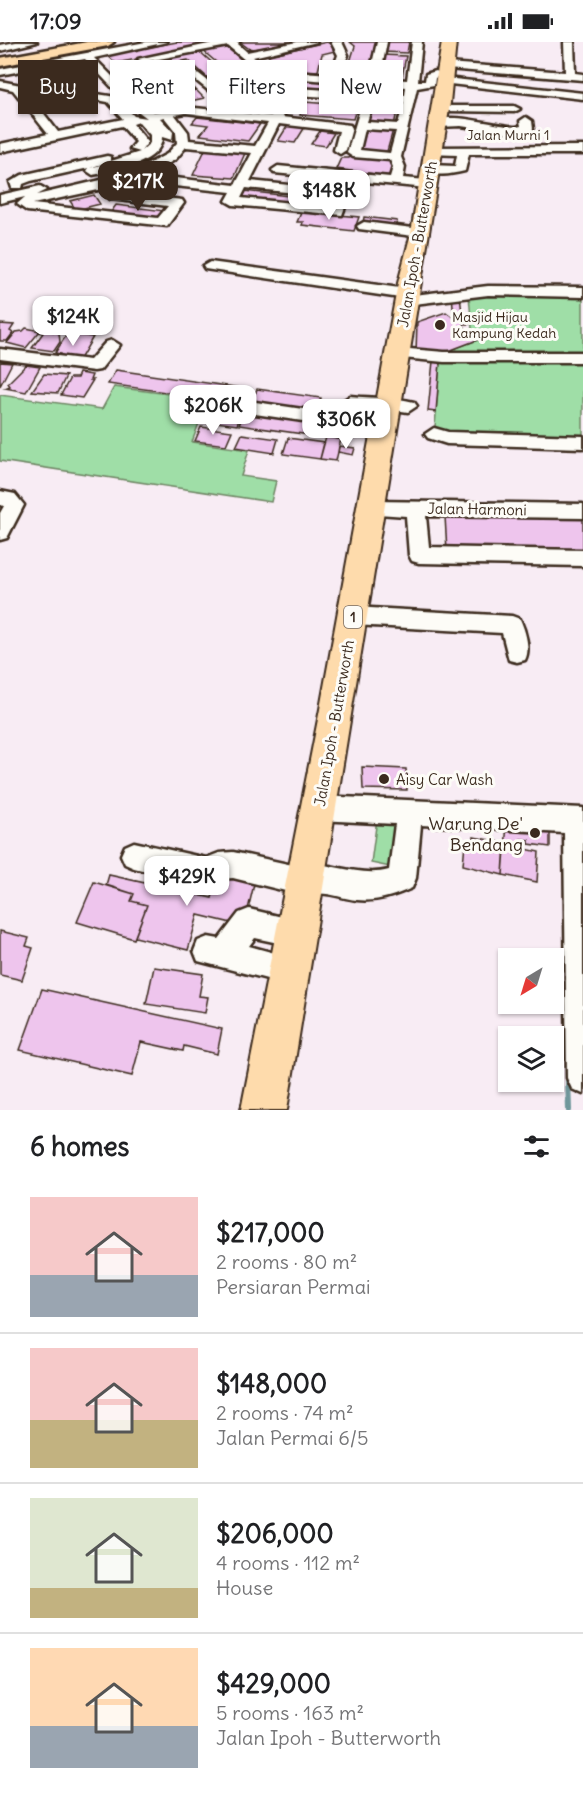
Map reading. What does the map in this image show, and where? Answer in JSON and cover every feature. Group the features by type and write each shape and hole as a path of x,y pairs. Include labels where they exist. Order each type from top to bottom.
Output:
{"highway":[{"name":"Jalan Ipoh - Butterworth","path":"439,42 443,74"},
{"name":"Jalan Ipoh - Butterworth","path":"264,1110 320,808 371,507 393,411 398,353 414,254 421,233 434,124 449,42"}],"main road":[{"path":"0,60 60,44 86,49"},
{"path":"0,60 105,48"}],"street":[{"path":"0,48 32,42"},
{"path":"0,72 86,49 162,42"},
{"path":"137,60 231,42 252,60"},
{"path":"246,55 312,42"},
{"path":"336,42 342,47 344,53 342,60"},
{"path":"378,60 382,42"},
{"path":"417,42 434,124 450,171 461,168 464,150"},
{"path":"569,42 570,76"},
{"path":"86,49 110,77"},
{"path":"443,74 583,76"},
{"path":"443,74 583,96"},
{"path":"195,75 207,85"},
{"path":"0,84 18,88"},
{"path":"0,199 129,169 146,163 165,148 168,139 167,132 137,119 112,99 98,97"},
{"path":"403,99 410,99 434,124"},
{"path":"396,180 399,167 395,158 410,99"},
{"path":"403,102 434,124 519,131 527,129 526,121"},
{"path":"396,180 434,124 514,109"},
{"path":"195,111 346,128 340,150"},
{"path":"38,114 55,136"},
{"path":"105,183 115,196 177,203 162,223 27,207 16,182 121,157 132,152 142,142 137,119 140,114"},
{"path":"0,148 161,114"},
{"path":"0,192 22,195 30,200 144,174 171,159 183,143 182,132 167,114"},
{"path":"238,192 277,114"},
{"path":"363,114 353,153 395,158"},
{"name":"Jalan Murni 1","path":"434,124 464,150 583,150"},
{"path":"360,125 403,128"},
{"path":"183,143 259,150"},
{"path":"279,170 396,180"},
{"path":"144,174 165,181 238,192 337,212 344,194 238,192"},
{"path":"364,226 421,233"},
{"path":"210,266 421,301 480,291 583,291"},
{"path":"0,354 94,366 112,345"},
{"path":"398,353 430,359 583,357"},
{"path":"350,402 393,411"},
{"path":"212,407 240,411 242,406 323,418"},
{"path":"345,421 393,411"},
{"path":"434,434 447,438 583,442"},
{"path":"0,533 7,503"},
{"name":"Jalan Harmoni","path":"371,507 583,511"},
{"path":"415,508 419,555 583,558"},
{"path":"353,616 512,625 517,653"},
{"path":"320,808 580,821 583,1078"},
{"path":"134,855 207,872 219,866 233,865 370,888 389,886 402,878 409,812"},
{"path":"290,970 217,952 249,923 297,933"}],"green space":[{"path":"477,292 583,294 583,439 438,432 435,427 440,362 438,355 480,339 472,329 469,296"},
{"path":"114,387 208,399 192,442 249,450 241,476 276,481 271,502 0,461 0,395 102,409"},
{"path":"377,819 401,824 395,868 371,863"}],"building":[{"path":"177,42 223,43 132,60 113,60 107,55"},
{"path":"240,42 294,42 255,49 248,48"},
{"path":"327,42 339,50 322,54 318,71 307,70 307,60 272,60 267,55"},
{"path":"350,42 376,42 371,60 351,60 355,46"},
{"path":"386,42 409,42 407,53 384,52"},
{"path":"224,45 242,60 214,60 202,50"},
{"path":"198,50 209,60 207,60 207,77 195,66 195,60 147,60"},
{"path":"382,55 406,56 403,72 403,60 381,60"},
{"path":"307,79 319,80 319,92 307,91"},
{"path":"196,90 204,98 195,100"},
{"path":"307,102 319,103 319,114 355,114 353,119 300,115 307,114"},
{"path":"369,114 397,114 394,125 366,123"},
{"path":"197,117 260,124 248,141 200,135 208,125 192,123"},
{"path":"288,125 305,127 295,143 278,141"},
{"path":"367,128 393,130 386,155 360,152"},
{"path":"320,131 334,133 326,146 311,144"},
{"path":"206,148 246,151 234,178 193,175"},
{"path":"350,155 395,160 391,176 336,169 341,158 349,158"},
{"path":"244,191 333,201 330,209 240,199"},
{"path":"94,195 100,204 76,210 70,201"},
{"path":"116,205 165,211 161,218 111,212"},
{"path":"301,213 359,217 354,231 302,225 303,222 297,222"},
{"path":"364,217 397,221 396,226 363,223"},
{"name":"Masjid Hijau Kampung Kedah","path":"452,295 460,296 462,313 468,314 469,324 463,324 463,326 480,339 438,355 416,352 417,322 446,312 454,318"},
{"path":"0,324 14,325 10,331 13,333 7,341 0,341"},
{"path":"26,328 40,331 26,348 7,343 16,332"},
{"path":"42,329 59,333 60,342 54,351 32,348 43,333 39,332"},
{"path":"67,334 93,337 79,361 58,359 61,354 55,353"},
{"path":"433,361 440,362 436,412 428,411"},
{"path":"0,362 12,363 0,386"},
{"path":"26,365 40,367 26,392 5,388 10,386 8,383"},
{"path":"116,370 242,388 237,402 108,384"},
{"path":"79,373 92,375 90,380 93,380 82,398 61,395 70,378 77,378"},
{"path":"44,374 66,376 58,393 32,391"},
{"path":"257,389 321,398 317,412 252,402"},
{"path":"245,411 348,425 345,440 239,425"},
{"path":"205,412 240,417 237,425 202,420"},
{"path":"201,427 232,431 226,445 195,441"},
{"path":"242,434 278,439 274,453 236,447"},
{"path":"326,437 341,439 336,461 320,459"},
{"path":"288,438 324,443 320,459 283,454"},
{"path":"339,446 355,448 353,455 338,452"},
{"path":"445,516 583,518 583,553 447,551"},
{"name":"Aisy Car Wash","path":"362,767 406,769 407,790 363,789"},
{"path":"507,823 550,825 550,847 529,844 529,840 521,839 521,848 539,852 537,882 503,875"},
{"path":"474,837 505,843 503,875 463,865 465,843 474,845"},
{"path":"220,868 256,876 244,926 198,915 188,950 135,937 147,905 131,901 134,894 106,885 109,875 212,898"},
{"path":"94,882 134,894 131,901 147,905 134,939 77,922"},
{"path":"0,931 29,938 26,946 33,948 22,980 0,975"},
{"path":"154,967 203,974 199,996 208,997 205,1013 146,1004"},
{"path":"42,989 222,1029 217,1054 184,1046 183,1051 141,1042 132,1076 20,1050"}],"waterway":[{"path":"568,1077 569,1110"}],"place":[{"name":"Masjid Hijau Kampung Kedah","path":"440,325"},
{"name":"Aisy Car Wash","path":"384,779"},
{"name":"Warung De' Bendang","path":"535,833"}]}
